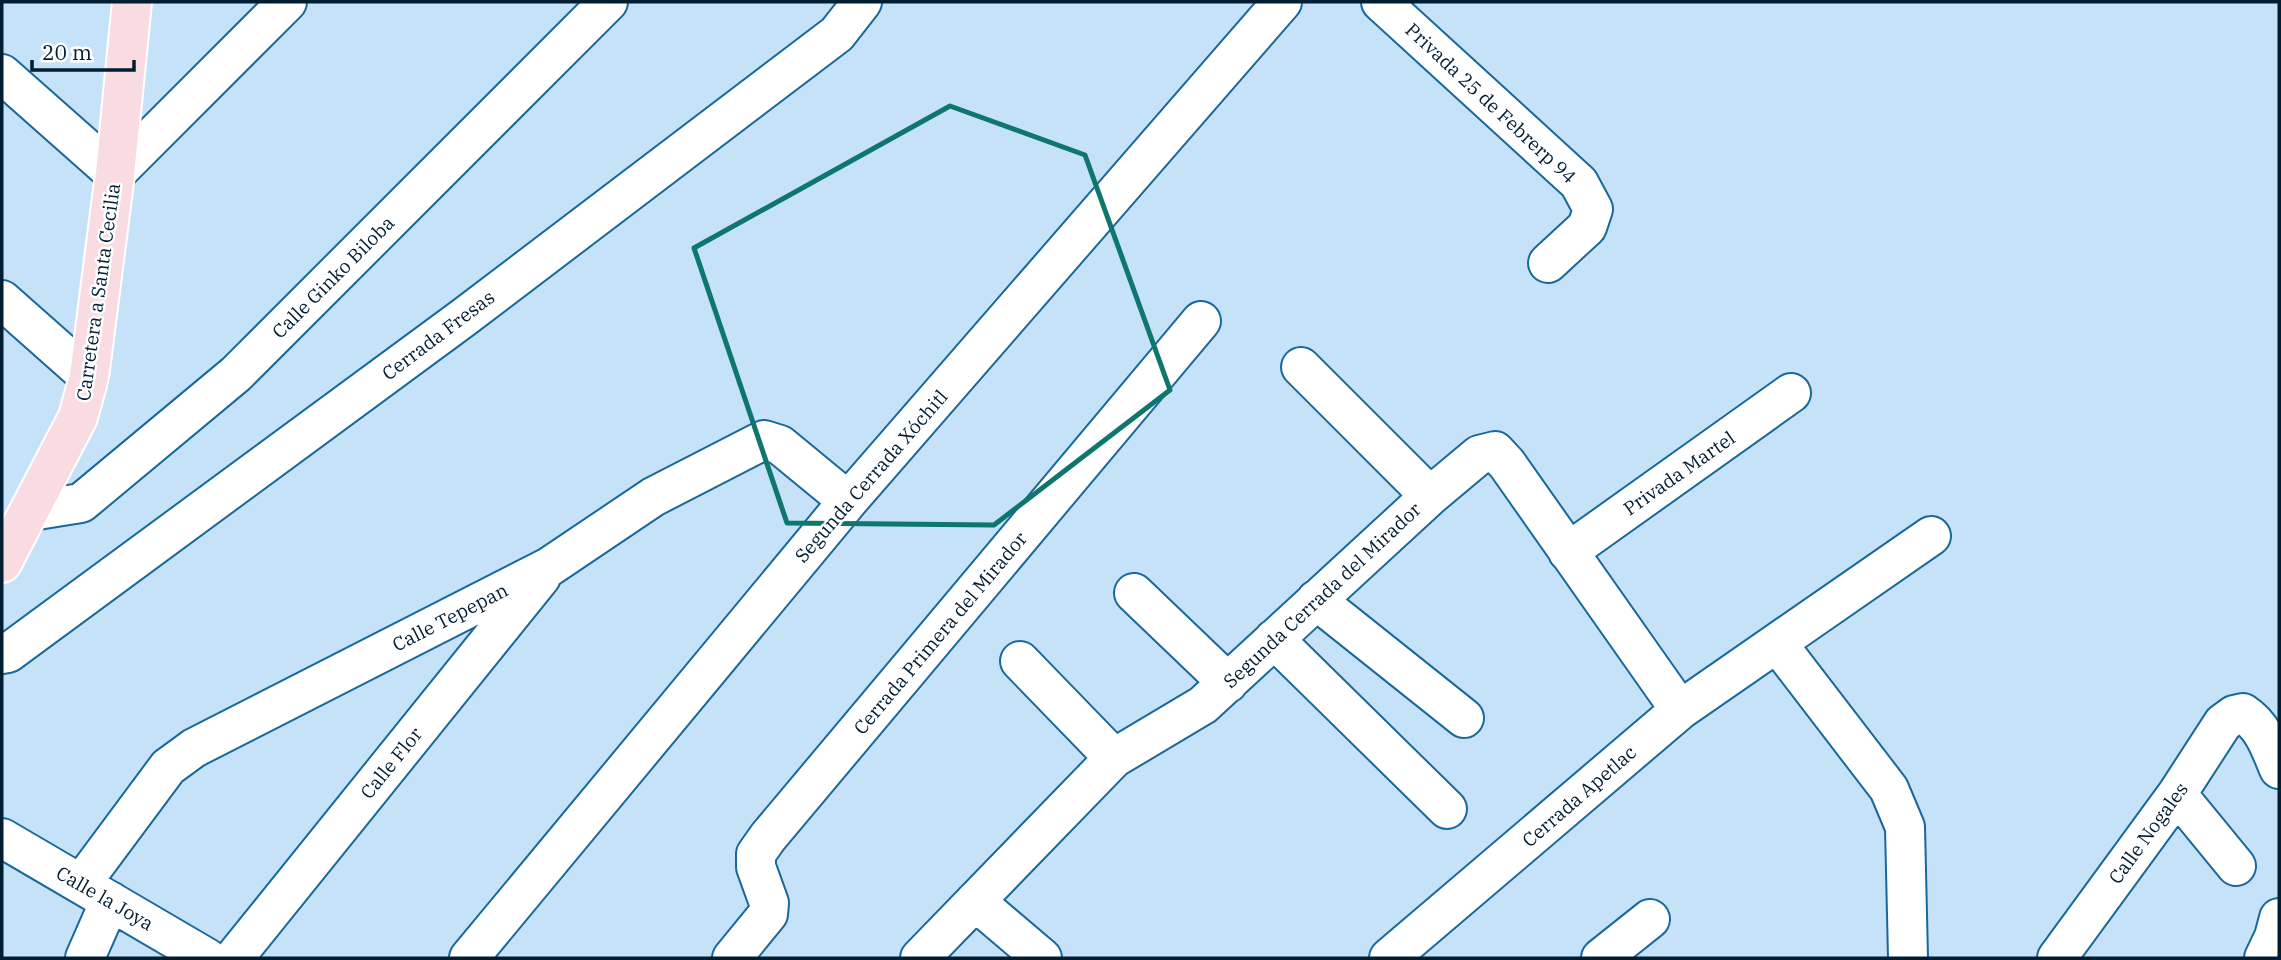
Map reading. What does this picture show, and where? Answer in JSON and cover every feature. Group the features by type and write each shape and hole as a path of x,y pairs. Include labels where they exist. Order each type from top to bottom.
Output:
{"main road":[{"name":"Carretera a Santa Cecilia","path":"3,555 30,511 78,418 89,377 115,174 132,2"}],"street":[{"path":"2,74 115,174 287,2"},
{"name":"Calle Ginko Biloba","path":"30,511 81,503 236,374 608,2"},
{"name":"Cerrada Fresas","path":"2,654 8,653 463,318 837,34 862,2"},
{"name":"Segunda Cerrada Xóchitl","path":"469,958 848,502 1282,2"},
{"name":"Privada 25 de Febrerp 94","path":"1381,2 1579,183 1593,209 1587,227 1548,263"},
{"path":"2,300 89,377"},
{"name":"Cerrada Primera del Mirador","path":"732,958 768,914 769,903 756,867 757,853 768,837 1201,321"},
{"path":"1301,367 1430,496"},
{"name":"Privada Martel","path":"1567,552 1791,393"},
{"name":"Calle Tepepan","path":"85,958 96,892 168,767 194,748 549,567 653,497 764,440 780,445 848,502"},
{"name":"Segunda Cerrada del Mirador","path":"920,958 1114,758 1203,705 1430,496 1479,455 1495,451 1507,464 1680,710"},
{"name":"Cerrada Apetlac","path":"1389,958 1680,710 1931,536"},
{"name":"Calle Flor","path":"234,958 549,567"},
{"path":"1134,593 1227,683"},
{"path":"1316,600 1464,718"},
{"path":"1274,639 1447,809"},
{"path":"1777,643 1889,789 1905,827 1908,958"},
{"path":"1020,660 1114,758"},
{"name":"Calle Nogales","path":"2057,958 2177,794 2223,723 2234,715 2243,713 2261,729 2279,769"},
{"path":"2177,794 2235,866"},
{"name":"Calle la Joya","path":"2,838 207,958"},
{"path":"975,901 1042,958"},
{"path":"1601,958 1650,919"}],"highlighted area":[{"path":"950,106 1085,155 1170,390 994,525 787,523 694,248"}]}
